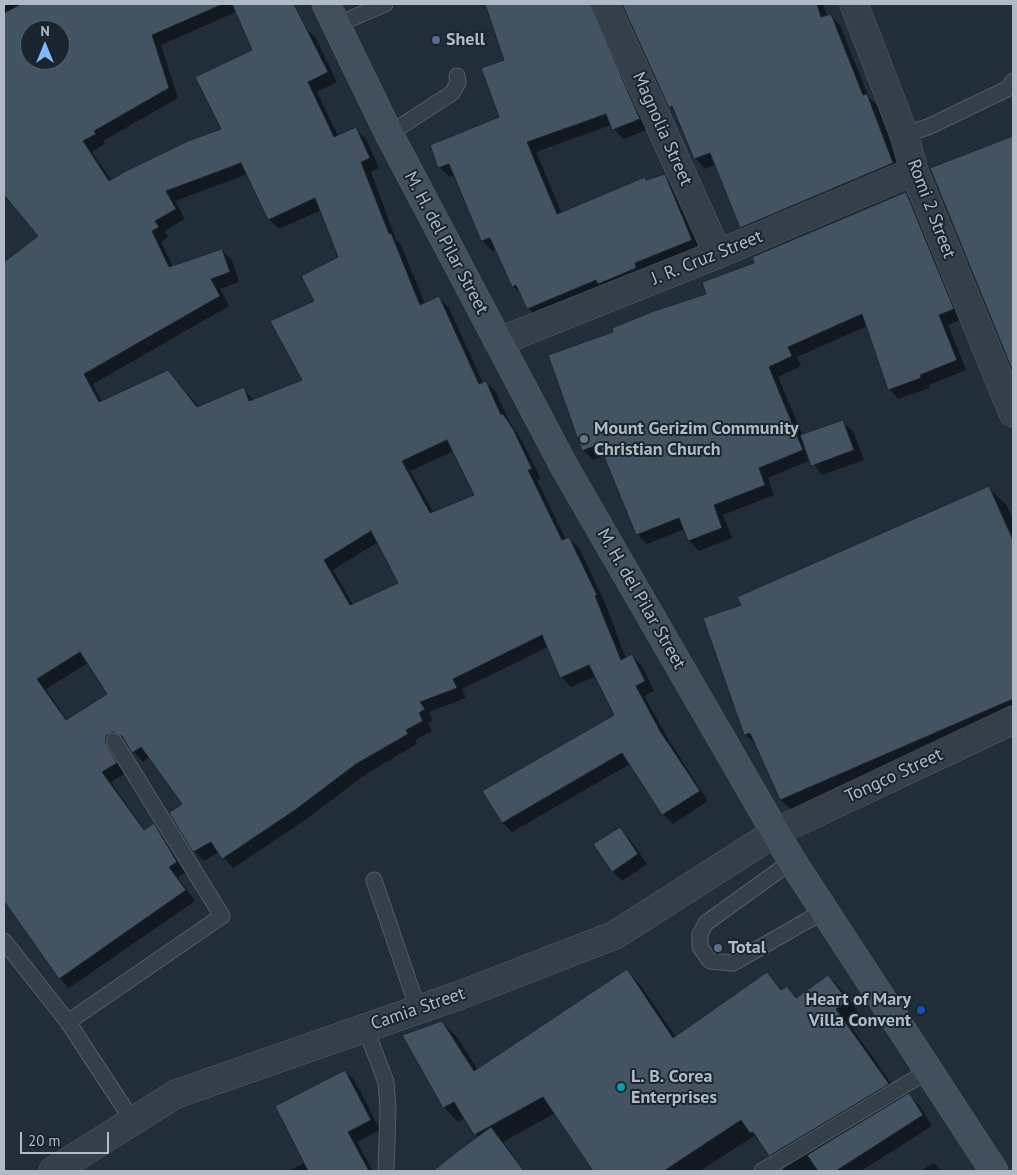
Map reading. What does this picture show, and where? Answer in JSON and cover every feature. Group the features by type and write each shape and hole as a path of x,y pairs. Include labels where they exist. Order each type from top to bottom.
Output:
{"main road":[{"name":"M. H. del Pilar Street","path":"331,14 389,134 565,468 792,861 994,1171"}],"street":[{"name":"Magnolia Street","path":"605,4 718,254"},
{"name":"Romi 2 Street","path":"854,4 904,134 914,171 1013,413"},
{"name":"J. R. Cruz Street","path":"498,342 718,254 914,171"},
{"name":"Tongco Street","path":"776,832 1013,720"},
{"name":"Camia Street","path":"53,1171 176,1094 418,1009 615,935 776,832"}],"lane":[{"path":"331,14 384,4"},
{"path":"389,134 452,93 458,83 457,76"},
{"path":"904,134 928,127 1010,88 1013,81"},
{"path":"68,1022 222,916 114,741"},
{"path":"792,861 706,923 700,934 700,947 710,961 732,964 824,911"},
{"path":"374,880 418,1009"},
{"path":"4,941 68,1022 132,1120"},
{"path":"365,1027 386,1082 388,1109 386,1171"},
{"path":"762,1171 928,1071"}],"building":[{"path":"21,4 223,4 152,35 169,88 94,131 96,134 83,141 109,181 188,141 221,129 195,77 252,50 232,4 294,4 328,72 308,82 334,137 356,127 370,158 361,162 389,234 391,233 420,305 439,296 479,384 486,381 501,415 503,414 513,429 532,469 528,470 562,540 569,537 597,595 595,596 621,660 632,654 645,681 636,686 660,731 700,791 662,815 622,753 502,823 482,791 614,715 589,665 560,678 542,635 453,679 457,688 420,702 425,709 419,713 423,721 406,730 408,734 356,764 295,810 222,859 211,842 193,852 169,813 182,804 141,747 132,753 122,736 113,732 106,736 105,742 117,763 102,772 144,830 154,823 177,862 169,867 186,890 59,979 4,901 4,262 38,236 4,195 4,13","holes":["241,163 268,220 315,198 338,257 301,276 314,301 270,321 302,380 249,401 244,387 197,407 168,370 99,402 84,374 220,296 211,279 230,272 222,249 169,267 152,231 159,227 155,221 176,209 166,191","447,440 474,495 430,513 402,461","371,531 398,583 350,605 324,560","80,652 107,694 66,720 37,679"]},
{"path":"485,4 590,4 640,119 612,130 606,114 527,142 557,214 645,177 646,180 665,174 692,240 635,263 636,268 598,284 596,280 527,309 516,285 512,287 490,238 481,241 449,164 438,168 430,145 499,117 481,68 504,60"},
{"path":"622,4 817,4 821,17 831,14 863,95 867,94 893,163 740,228 710,153 694,159 672,106 669,108"},
{"path":"1013,136 1013,372 930,168"},
{"path":"906,192 954,309 939,315 957,360 920,375 921,378 888,390 862,314 788,347 792,356 769,367 803,450 759,468 765,485 714,505 722,528 688,541 679,518 636,535 599,444 582,451 548,355 613,332 612,328 654,311 706,294 702,282 754,263 752,257"},
{"path":"843,420 854,450 811,466 800,435"},
{"path":"989,486 1013,540 1013,699 780,800 750,733 744,735 703,618 741,605 737,597"},
{"path":"620,827 638,854 612,872 593,844"},
{"path":"627,969 673,1038 767,972 781,990 787,986 796,998 828,975 848,1001 836,1009 889,1084 769,1156 753,1132 750,1133 741,1120 664,1171 593,1171 543,1097 474,1135 454,1102 443,1108 402,1035 442,1021 474,1071"},
{"path":"345,1070 371,1120 348,1132 369,1171 308,1171 275,1106"},
{"path":"909,1093 923,1115 836,1171 818,1171 807,1155"},
{"path":"491,1127 524,1171 433,1171 458,1151"}],"place":[{"name":"Shell","path":"436,40"},
{"name":"Mount Gerizim Community Christian Church","path":"584,439"},
{"name":"Total","path":"718,948"},
{"name":"Heart of Mary Villa Convent","path":"921,1010"},
{"name":"L. B. Corea Enterprises","path":"621,1087"}]}
